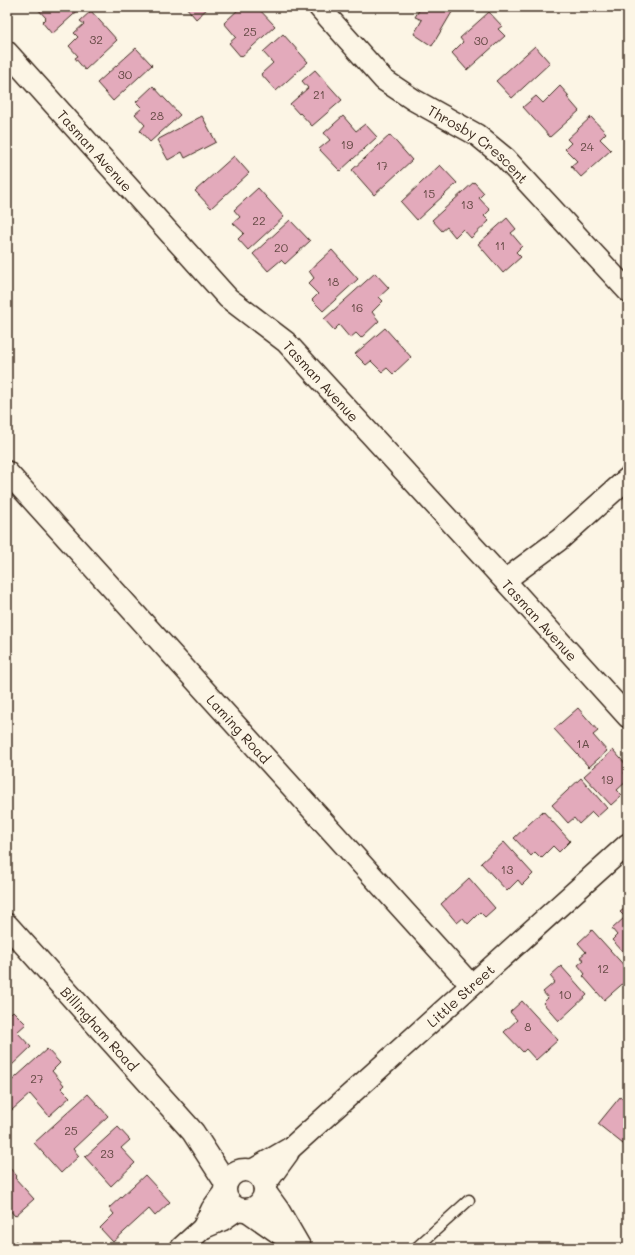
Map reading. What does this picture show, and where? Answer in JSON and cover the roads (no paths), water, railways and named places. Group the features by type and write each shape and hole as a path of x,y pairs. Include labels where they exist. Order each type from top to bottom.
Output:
{"street":[{"name":"Throsby Crescent","path":"319,7 384,80 414,100 477,135 504,158 628,291"},
{"name":"Tasman Avenue","path":"7,52 228,298 286,342 628,717"},
{"name":"Laming Road","path":"7,472 471,985"},
{"path":"510,586 558,540 628,478"},
{"name":"Little Street","path":"256,1180 628,844"},
{"name":"Billingham Road","path":"7,925 194,1132 256,1180 278,1210 298,1246"},
{"name":"Billingham Road","path":"194,1132 225,1187"},
{"path":"181,1248 202,1228 230,1176 238,1171 256,1180 264,1197 257,1206 243,1210 202,1228"},
{"path":"225,1187 228,1202 243,1210"},
{"name":"Billingham Road","path":"243,1210 298,1246"}],"lane":[{"path":"416,1248 469,1200"}]}
